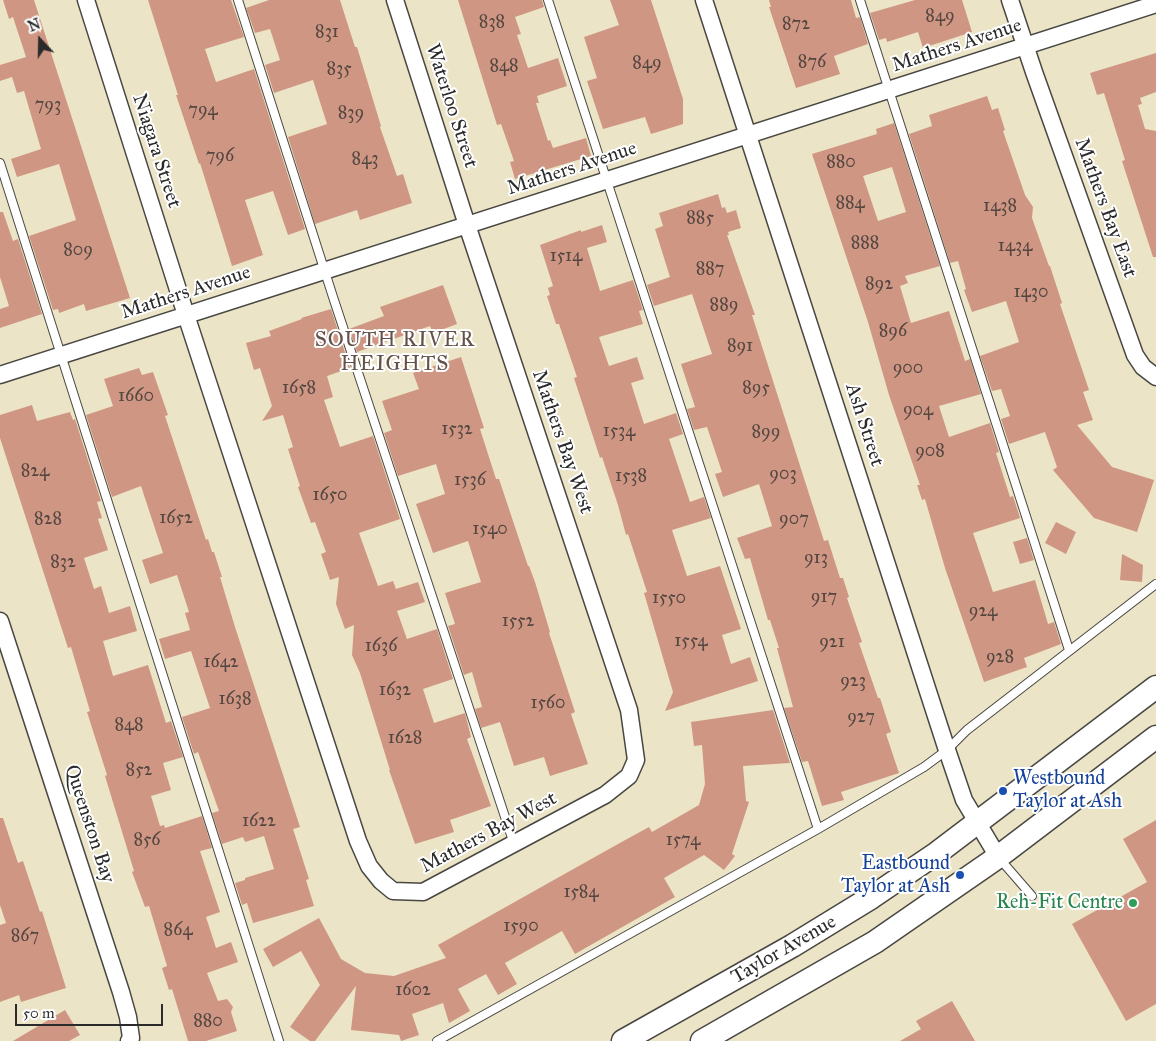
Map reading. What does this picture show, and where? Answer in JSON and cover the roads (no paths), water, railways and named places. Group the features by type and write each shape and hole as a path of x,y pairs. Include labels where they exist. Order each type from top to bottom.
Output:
{"main road":[{"name":"Taylor Avenue","path":"623,1041 847,913 916,868 1156,687"},
{"name":"Taylor Avenue","path":"702,1041 874,942 998,857 1156,737"}],"street":[{"name":"Niagara Street","path":"86,0 186,314"},
{"name":"Waterloo Street","path":"395,0 467,225"},
{"name":"Ash Street","path":"704,0 964,800 998,857"},
{"name":"Mathers Bay East","path":"1010,0 1135,355 1143,367 1156,377"},
{"name":"Mathers Avenue","path":"0,375 1156,4"},
{"name":"Mathers Bay West","path":"186,314 358,840 369,866 381,881 393,890 422,892 605,795 629,776 636,760 629,710 467,225"},
{"name":"Queenston Bay","path":"0,621 121,992 128,1018 129,1041"}],"lane":[{"path":"238,0 514,844"},
{"path":"548,0 818,828"},
{"path":"860,0 1069,650"},
{"path":"0,163 278,1041"},
{"path":"437,1041 924,767 947,750 967,730 1156,584"},
{"path":"998,857 1032,896"}],"place":[{"name":"Westbound Taylor at Ash","path":"1003,791"},
{"name":"Eastbound Taylor at Ash","path":"960,875"},
{"name":"Reh-Fit Centre","path":"1133,903"}],"district":[{"name":"SOUTH RIVER HEIGHTS","path":"395,353"}]}
